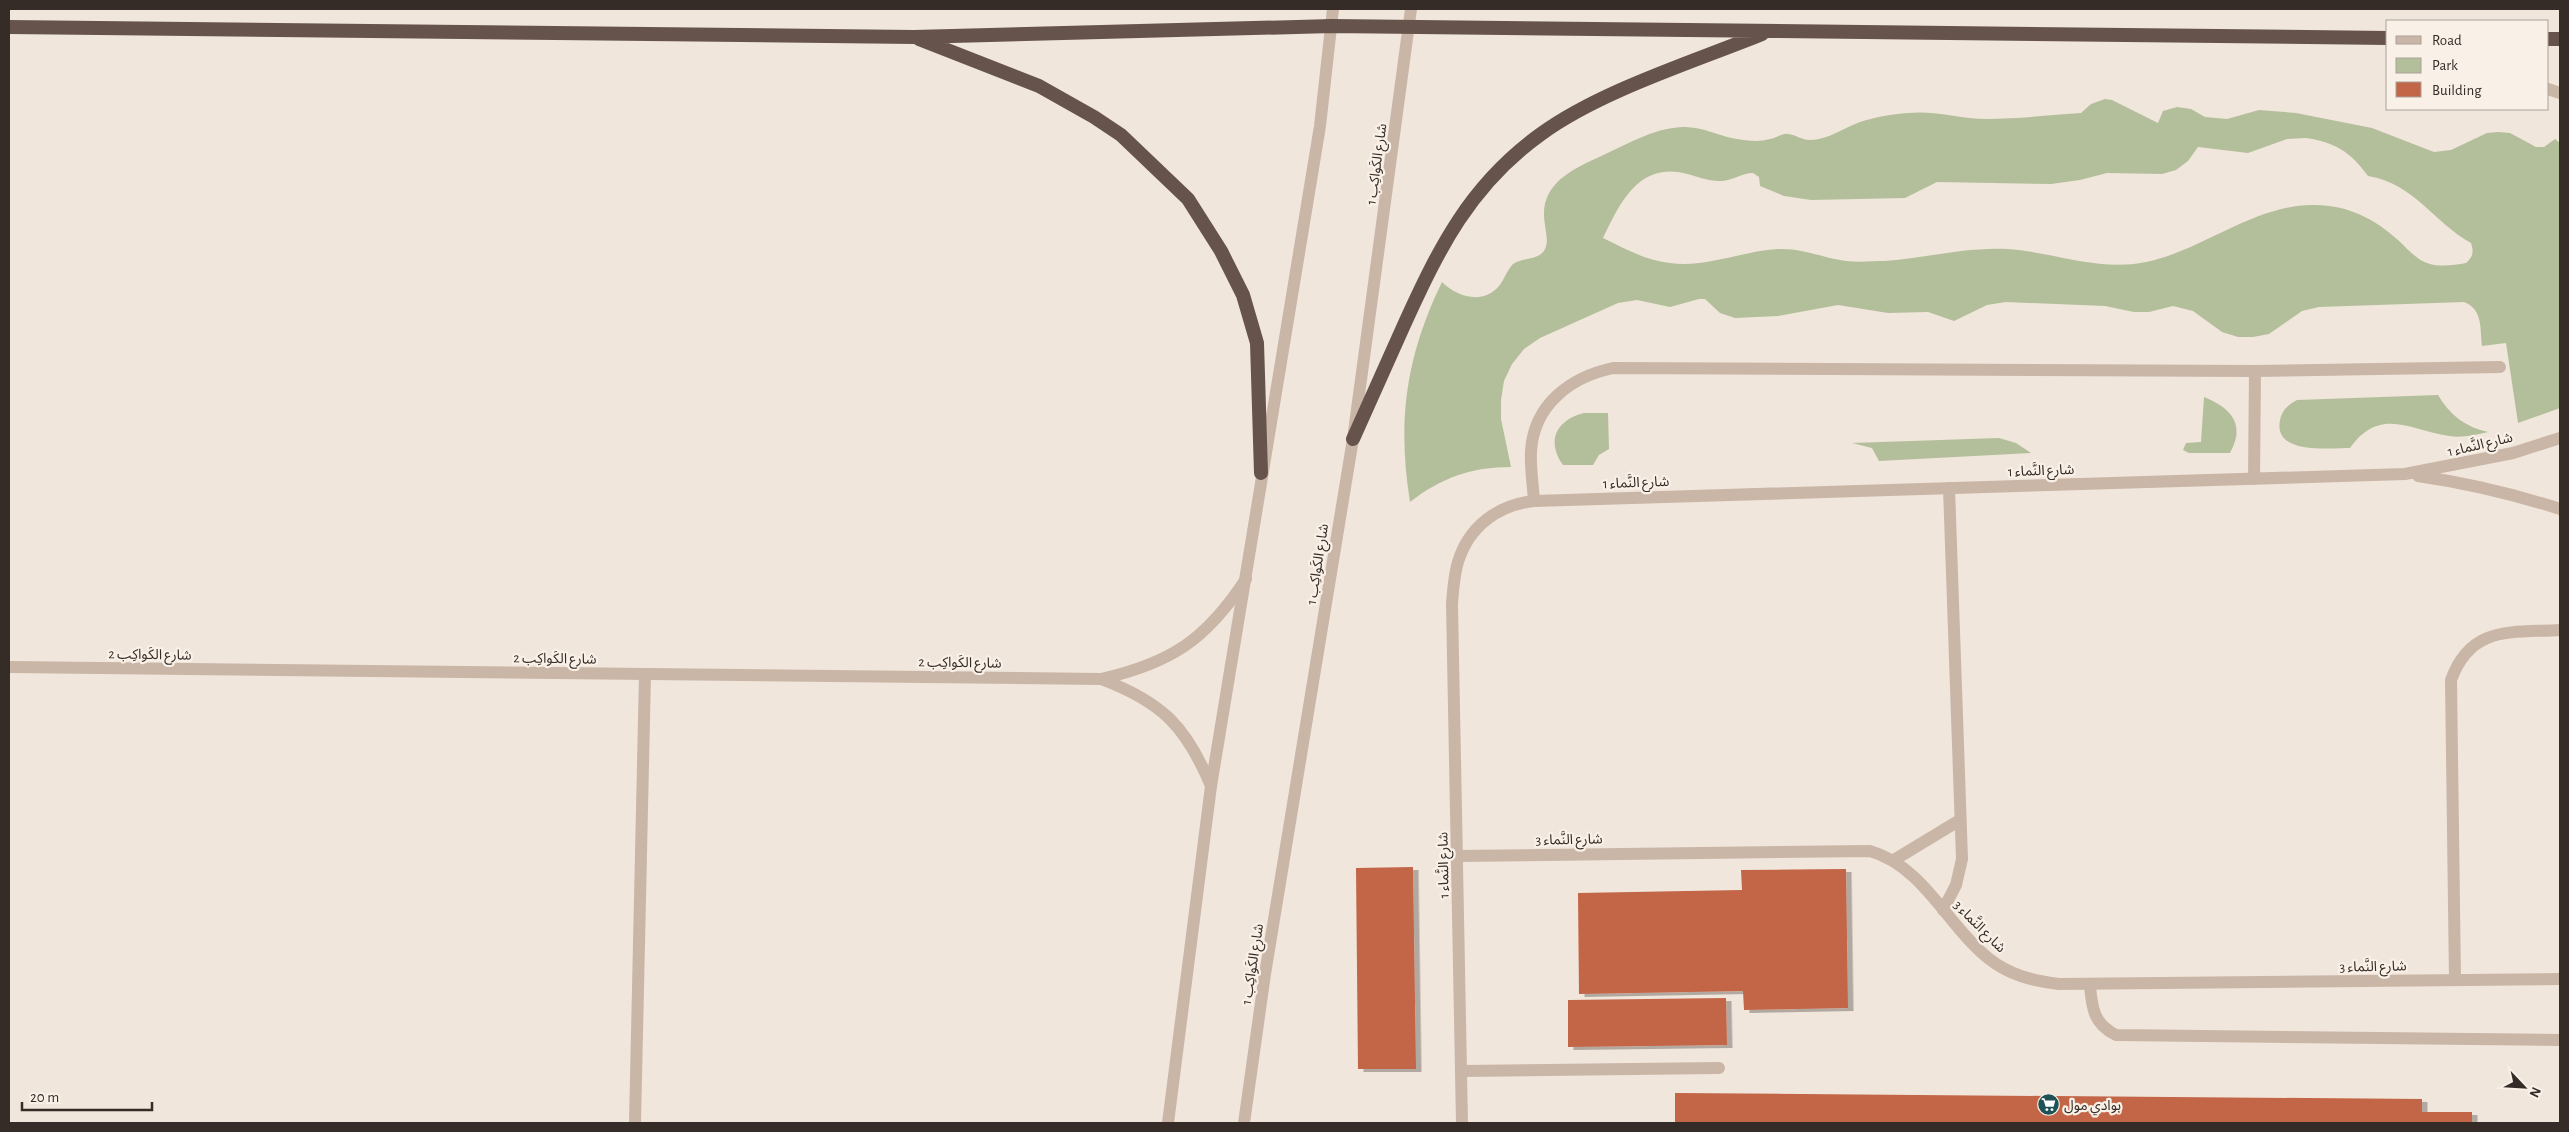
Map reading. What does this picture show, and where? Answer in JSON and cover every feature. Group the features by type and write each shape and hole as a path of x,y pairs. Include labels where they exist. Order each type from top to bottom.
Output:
{"highway":[{"path":"9,27 914,37 1332,26 1410,26 1767,32 2386,38"},
{"path":"1352,439 1436,254 1466,207 1501,167 1541,134 1586,108 1634,86 1767,32"},
{"path":"914,37 1039,86 1094,117 1121,135 1188,199 1221,251 1243,295 1257,343 1261,473"}],"street":[{"path":"1168,1123 1210,786 1247,577 1261,473 1320,126 1333,9"},
{"name":"شارع الكَواكِب 1","path":"1244,1123 1264,974 1352,439 1411,9"},
{"path":"1534,500 1531,450 1536,428 1546,408 1562,390 1577,379 1613,368 2255,370 2500,367"},
{"path":"2254,478 2255,370"},
{"name":"شارع النَّماء 1","path":"2405,474 2513,453 2560,438"},
{"name":"شارع النَّماء 1","path":"1462,1123 1452,604 1458,562 1475,532 1495,512 1514,503 1534,500 2405,474 2464,482 2521,496 2560,509"},
{"path":"1942,910 1954,891 1960,872 1949,488"},
{"name":"شارع الكَواكِب 2","path":"9,667 1101,679 1136,671 1170,656 1201,635 1227,608 1247,577"},
{"path":"2455,980 2451,680 2456,665 2466,652 2478,641 2493,634 2560,630"},
{"path":"635,1123 645,674"},
{"name":"شارع الكَواكِب 2","path":"1101,679 1130,690 1158,707 1181,729 1198,756 1210,786"},
{"path":"1894,860 1960,820"},
{"name":"شارع النَّماء 3","path":"1457,856 1870,851 1894,860 1909,872 1988,958 2009,972 2034,981 2090,986 2560,979"},
{"path":"2090,986 2092,1009 2096,1020 2105,1030 2116,1035 2560,1040"},
{"path":"1462,1071 1720,1068"}],"green space":[{"path":"2105,99 2112,100 2158,123 2163,111 2177,107 2191,109 2205,117 2227,119 2259,110 2296,113 2372,128 2434,152 2451,150 2487,133 2510,133 2536,147 2544,147 2555,139 2560,143 2560,408 2518,423 2506,343 2482,346 2478,315 2475,309 2464,302 2319,307 2302,311 2269,334 2238,337 2222,332 2193,311 2173,306 2149,312 2134,312 2105,306 2006,302 1987,305 1954,321 1928,312 1888,313 1838,305 1778,316 1735,318 1720,313 1705,299 1670,307 1637,300 1618,303 1540,338 1524,349 1512,364 1504,381 1501,400 1501,419 1511,467 1483,469 1445,480 1410,502 1404,444 1408,389 1420,336 1442,282 1462,295 1470,297 1485,296 1499,286 1513,264 1541,254 1546,248 1547,242 1544,212 1546,200 1558,182 1586,163 1639,138 1671,128 1696,128 1730,138 1750,141 1766,140 1786,134 1810,140 1829,136 1866,120 1896,114 1918,112 1976,119 2010,118 2081,113 2091,104","holes":["2306,138 2333,145 2348,154 2368,176 2384,180 2411,195 2457,234 2471,243 2473,252 2470,259 2466,263 2443,266 2430,264 2416,257 2389,232 2369,219 2347,210 2324,205 2290,207 2269,212 2167,256 2146,262 2111,265 2007,249 1961,251 1915,258 1856,262 1794,250 1778,249 1684,264 1653,260 1635,254 1603,238 1615,214 1630,191 1651,175 1663,172 1678,172 1720,181 1753,173 1759,177 1760,186 1784,196 1811,200 1905,198 1937,182 2051,184 2080,180 2107,173 2162,174 2176,170 2188,161 2198,147 2248,153 2287,139"]},
{"path":"2438,395 2448,409 2459,419 2472,427 2488,432 2454,437 2408,426 2384,424 2361,435 2350,448 2329,449 2304,447 2294,444 2285,439 2280,431 2282,413 2297,400"},
{"path":"2204,397 2222,406 2233,418 2236,425 2236,434 2235,443 2230,453 2189,453 2183,450 2186,443 2201,442"},
{"path":"1584,413 1608,413 1609,449 1599,455 1593,465 1563,465 1555,448 1557,433 1567,421 1574,416"},
{"path":"1999,438 2016,443 2031,453 1879,461 1872,448 1852,443"}],"building":[{"path":"1413,867 1416,1069 1358,1069 1356,868"},
{"path":"1846,869 1848,1008 1744,1010 1743,991 1579,994 1578,893 1742,890 1741,870"},
{"path":"1726,998 1727,1045 1568,1047 1568,1000"},
{"name":"بوادي مول","path":"1675,1093 2422,1099 2422,1112 2472,1112 2472,1123 1675,1123"}],"place":[{"name":"بوادي مول","path":"2048,1105"}]}
